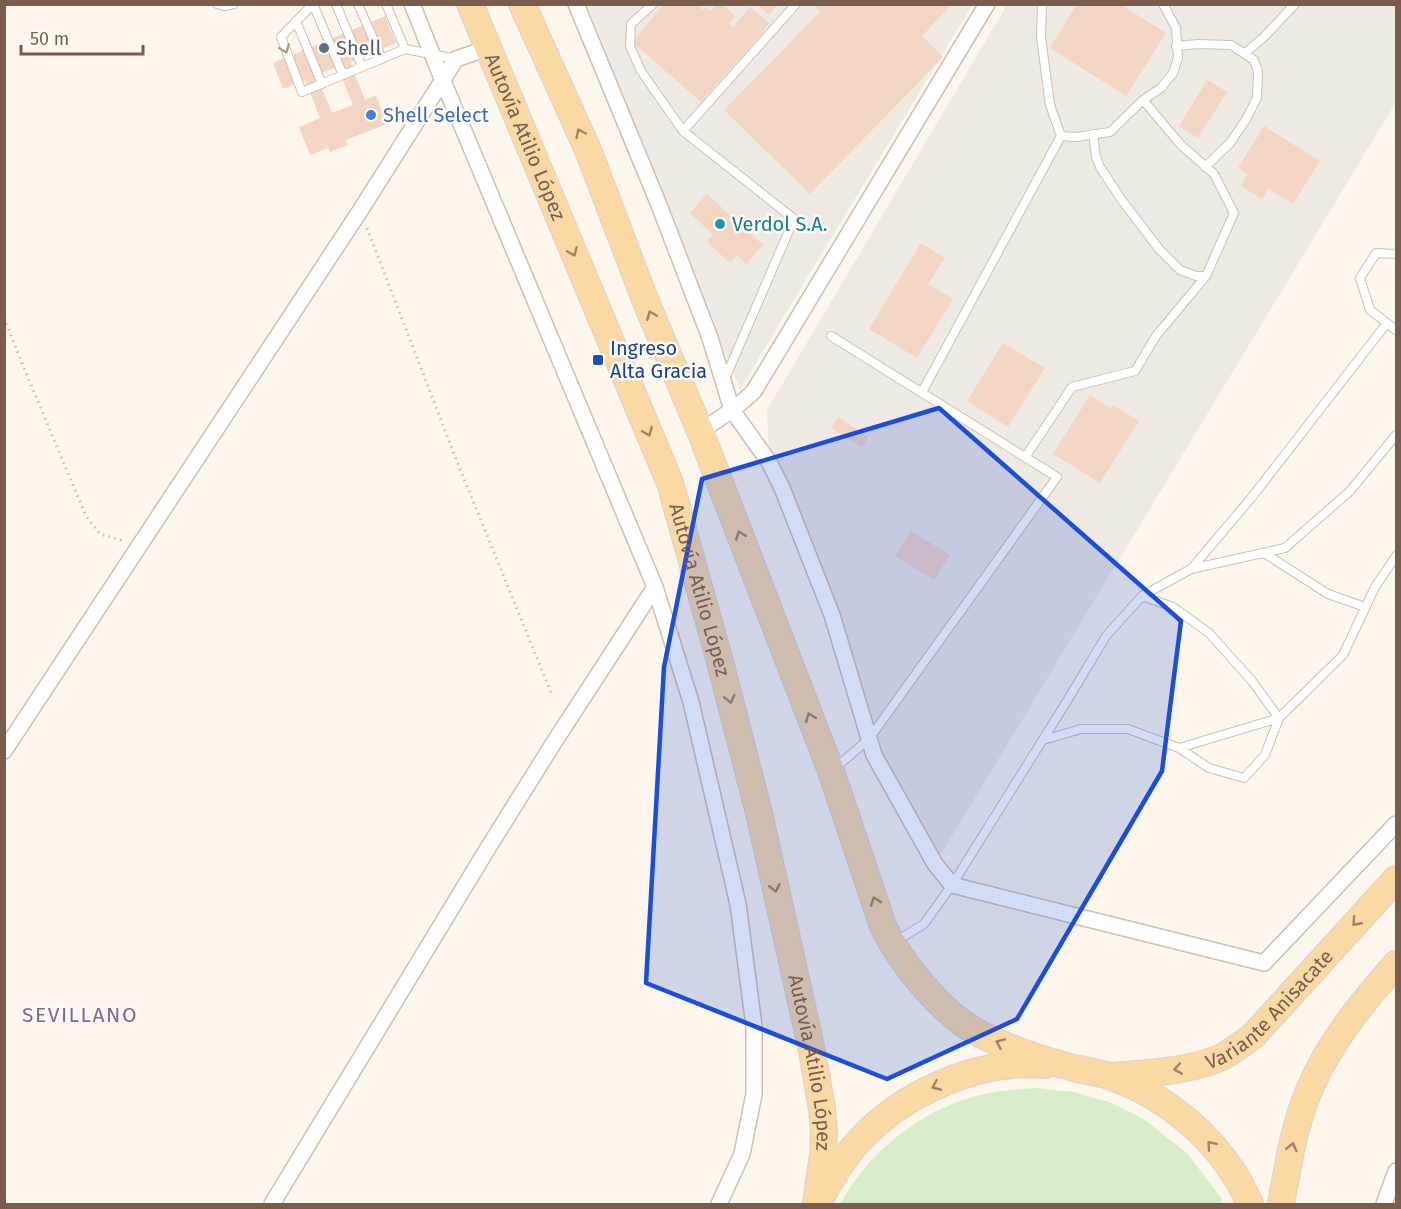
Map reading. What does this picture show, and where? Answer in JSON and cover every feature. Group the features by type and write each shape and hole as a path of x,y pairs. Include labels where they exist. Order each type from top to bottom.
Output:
{"main road":[{"name":"Autovía Atilio López","path":"470,4 665,472 676,505 759,813 812,1051 824,1130 816,1204"},
{"name":"Autovía Atilio López","path":"522,4 588,150 644,297 700,431 831,771 883,926 892,943 920,981 958,1021 976,1032 1007,1046 1075,1068 1109,1076 1142,1090 1173,1110 1201,1133 1225,1161 1250,1204"},
{"name":"Variante Anisacate","path":"1109,1076 1197,1066 1222,1057 1238,1047 1253,1036 1396,879"},
{"path":"1281,1204 1299,1116 1310,1088 1341,1031 1396,964"},
{"name":"Autovía Atilio López","path":"816,1204 834,1172 859,1141 888,1114 921,1093 958,1077 996,1067 1036,1065 1075,1068"}],"street":[{"path":"412,4 442,81 655,587 691,702 738,904 754,1026 754,1094 742,1155 719,1204"},
{"path":"576,4 663,216 710,338 732,410 769,462 782,488 832,615 874,755 935,864 952,885 1264,963 1396,824"},
{"path":"700,431 732,410 754,391 987,4"},
{"path":"4,751 360,211 456,58 488,48"},
{"path":"272,1204 494,838 655,587"},
{"path":"1384,1204 1396,1171"}],"lane":[{"path":"218,4 224,6 234,4"},
{"path":"343,75 313,4 281,37 302,92 362,68 405,49 456,58"},
{"path":"336,4 362,68"},
{"path":"358,4 382,59"},
{"path":"386,4 405,49"},
{"path":"653,4 631,24 630,46 641,71 683,131 794,219 724,383"},
{"path":"683,131 796,4"},
{"path":"922,392 1061,136 1050,105 1041,37 1042,4"},
{"path":"1061,136 1076,137 1110,132 1143,100 1161,88 1173,73 1178,58 1176,28 1163,4"},
{"path":"1245,53 1264,37 1295,4"},
{"path":"296,21 322,84"},
{"path":"1176,46 1231,45 1254,60 1258,72 1257,98 1245,121 1230,142 1205,166"},
{"path":"1026,456 1072,387 1135,371 1156,336 1206,276 1234,213 1214,174 1181,145 1143,100"},
{"path":"1093,134 1096,157 1100,167 1121,199 1160,249 1180,270 1196,276 1206,276"},
{"path":"1396,254 1376,253 1360,278 1370,310 1396,330"},
{"path":"1191,569 1260,487 1388,323"},
{"path":"831,336 1057,477 869,739 831,771"},
{"path":"892,943 924,924 952,885 1106,636 1142,596 1191,569 1285,548 1350,491 1396,435"},
{"path":"1264,552 1328,594 1365,607"},
{"path":"1042,741 1081,729 1128,729 1179,748 1209,768 1244,778 1265,755 1279,718 1343,655 1375,587 1396,556"},
{"path":"1142,596 1173,607 1209,633 1252,681 1279,718"},
{"path":"1179,748 1279,718"}],"path":[{"path":"360,211 456,459 552,695"},
{"path":"4,318 86,516 100,534 124,541"}],"highlighted area":[{"path":"939,408 1181,621 1162,771 1017,1019 887,1079 646,983 664,667 702,479"}],"shaded area":[{"name":"Verdol S.A.","path":"586,5 972,5 740,389 593,44 599,34"},
{"path":"1007,5 1396,5 1396,102 935,864 874,755 832,615 769,462 767,410"}],"green space":[{"path":"1037,1088 1073,1092 1109,1102 1142,1118 1187,1153 1221,1198 1223,1204 840,1204 869,1163 887,1145 928,1116 975,1096 1005,1090"}],"building":[{"path":"664,4 697,4 703,10 706,7 711,11 717,4 722,4 735,16 729,23 733,27 750,7 770,24 701,102 632,42"},
{"path":"757,4 778,4 769,15"},
{"path":"813,4 952,4 922,36 943,57 810,194 724,110 820,12"},
{"path":"1077,4 1120,4 1166,33 1126,96 1050,48"},
{"path":"385,16 396,43 350,62 365,100 376,95 387,124 346,140 348,145 330,152 328,148 310,155 299,127 320,118 305,80 283,89 273,63","holes":["337,67 353,105 332,113 316,75"]},
{"path":"1207,80 1227,92 1198,138 1179,126"},
{"path":"1264,126 1320,161 1293,204 1268,189 1262,199 1241,186 1248,174 1238,168"},
{"name":"Verdol S.A.","path":"707,194 763,245 746,264 737,255 730,263 707,242 713,235 690,213"},
{"path":"921,243 945,258 928,284 953,299 917,358 869,329"},
{"path":"1003,343 1045,368 1008,427 967,401"},
{"path":"1090,395 1111,408 1113,405 1139,421 1100,483 1053,454"},
{"path":"838,417 868,437 862,447 831,428"},
{"path":"911,531 950,555 934,580 895,556"}],"place":[{"name":"Shell","path":"324,48"},
{"name":"Shell Select","path":"371,115"},
{"name":"Verdol S.A.","path":"720,224"},
{"name":"Ingreso Alta Gracia","path":"598,360"}],"district":[{"name":"SEVILLANO","path":"80,1015"}]}
